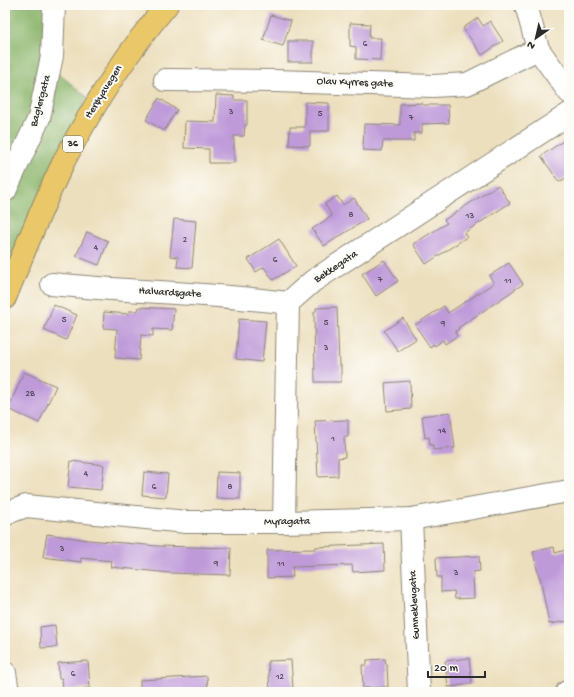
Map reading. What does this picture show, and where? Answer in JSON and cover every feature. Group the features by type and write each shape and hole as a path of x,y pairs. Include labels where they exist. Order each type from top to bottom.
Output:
{"highway":[{"name":"Herøyavegen","path":"5,298 10,270 51,190 65,159 117,69 145,31 167,5"}],"street":[{"name":"Baglergata","path":"5,191 39,118 52,56 54,5"},
{"path":"526,5 538,50 569,92"},
{"name":"Olav Kyrres gate","path":"165,80 275,81 433,86 467,84 538,50"},
{"name":"Bekkegata","path":"288,303 313,282 569,114"},
{"name":"Halvardsgate","path":"52,284 99,289 190,294 288,303"},
{"path":"284,522 288,303"},
{"name":"Myragata","path":"5,515 26,506 186,522 284,522 411,519 569,492"},
{"name":"Gunneklevgata","path":"411,519 419,692"},
{"path":"5,673 8,692"}],"green space":[{"path":"5,5 45,5 48,65 87,97 5,300"}],"building":[{"path":"271,15 291,21 283,46 263,40"},
{"path":"478,18 483,26 490,21 503,41 482,55 463,28"},
{"path":"350,23 370,24 369,38 381,38 380,60 356,59 356,47 350,46"},
{"path":"288,41 313,41 313,62 288,62"},
{"path":"216,95 234,96 234,100 247,100 247,125 245,125 244,136 234,136 234,163 209,163 209,149 184,148 185,121 215,122"},
{"path":"159,98 177,110 164,131 146,120"},
{"path":"305,102 329,103 329,131 310,131 310,146 289,145 290,127 305,127"},
{"path":"422,103 422,105 448,105 449,123 422,124 422,133 414,133 414,141 383,141 382,151 363,150 364,124 400,125 400,104"},
{"path":"569,137 569,176 559,182 541,156"},
{"path":"498,185 510,203 464,233 467,237 426,264 413,244 447,223 444,220"},
{"path":"337,196 343,205 354,198 367,219 324,246 312,229 332,216 325,204"},
{"path":"174,219 196,221 192,268 177,267 178,257 170,256"},
{"path":"87,232 108,241 99,265 76,256"},
{"path":"279,239 296,266 273,280 264,267 256,272 248,259"},
{"path":"384,260 398,281 376,296 362,274"},
{"path":"509,263 523,284 458,328 459,329 455,332 457,336 445,344 443,340 435,346 434,344 430,347 415,325 444,306 448,313 494,283 489,276"},
{"path":"54,305 77,315 66,340 44,330"},
{"path":"139,307 174,309 172,330 153,329 153,336 141,335 139,360 115,358 117,329 103,328 104,312 128,314 129,311 138,311"},
{"path":"337,307 341,382 315,382 314,312 316,311 316,308"},
{"path":"403,318 416,339 398,351 384,331"},
{"path":"239,319 266,321 262,362 236,359"},
{"path":"24,372 56,386 39,423 8,409"},
{"path":"410,381 411,409 387,411 385,383"},
{"path":"450,412 455,448 433,450 433,445 430,445 429,437 425,438 422,416"},
{"path":"348,420 348,437 344,437 345,457 338,458 338,476 318,477 315,421"},
{"path":"71,461 104,465 101,490 68,487"},
{"path":"144,472 168,474 166,497 142,495"},
{"path":"217,472 240,473 240,499 216,498"},
{"path":"47,534 88,540 158,546 231,548 230,575 170,573 111,567 112,561 81,558 81,562 43,557"},
{"path":"384,544 385,570 353,572 352,565 292,567 293,577 267,578 267,550 315,549 315,547"},
{"path":"554,547 555,553 569,549 569,621 549,624 540,577 533,552"},
{"path":"479,556 480,571 473,572 474,598 455,599 454,591 441,592 441,577 437,577 436,558"},
{"path":"55,625 57,647 41,648 40,627"},
{"path":"469,658 472,684 448,687 445,661"},
{"path":"385,659 387,664 388,687 363,688 362,665 367,665 367,660"},
{"path":"291,660 293,688 284,689 284,692 270,692 268,661"},
{"path":"88,661 90,688 63,690 62,678 59,679 58,663"},
{"path":"207,676 208,692 140,692 140,680"}]}
